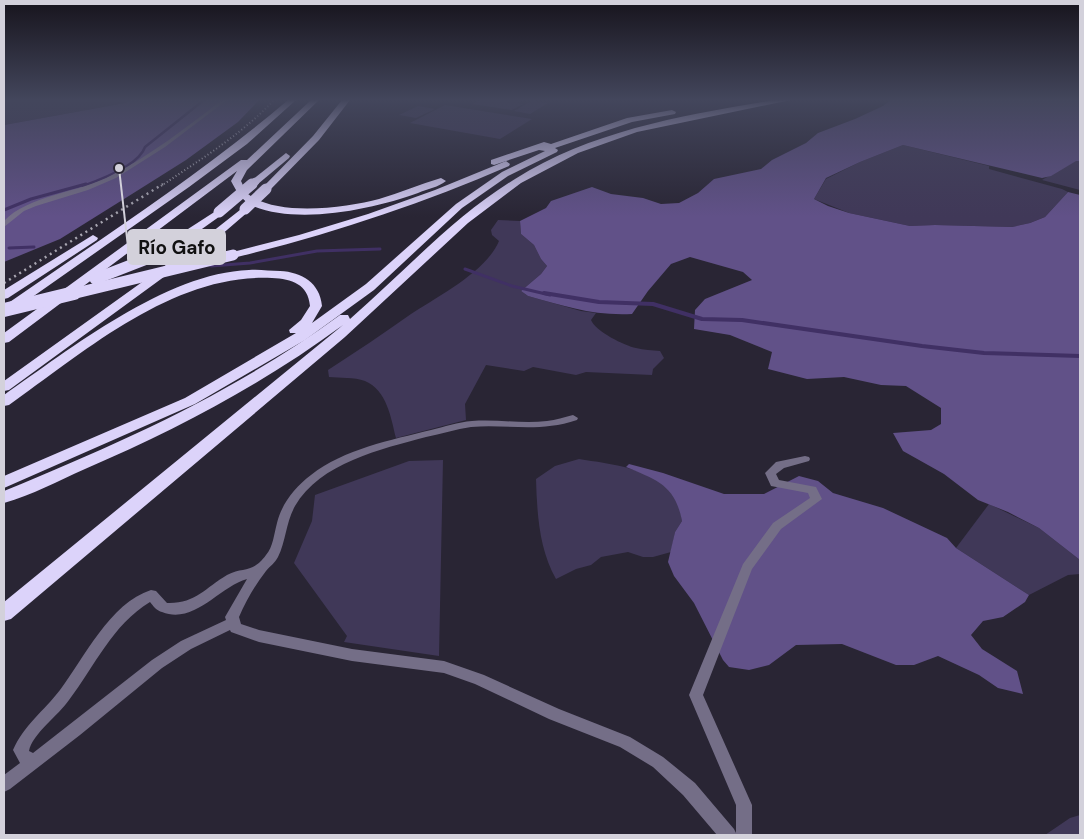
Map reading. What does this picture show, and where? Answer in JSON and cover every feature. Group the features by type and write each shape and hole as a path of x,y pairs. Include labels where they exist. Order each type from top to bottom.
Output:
{"highway":[{"path":"4,311 186,185 247,139"},
{"path":"275,139 238,175 237,187 241,193 254,202 271,207 296,210 328,210 361,206 386,200 562,139"},
{"path":"4,339 275,139"},
{"path":"4,305 102,277 168,249 219,212 303,139"},
{"path":"4,387 216,234 266,189 315,139"},
{"path":"4,311 283,243 372,218 482,175 534,152 573,139"},
{"path":"4,482 190,402 225,383 328,318 370,287 459,206 505,174 562,147 586,139"},
{"path":"4,612 342,332 462,221 499,192 549,163 580,150 615,139"},
{"path":"4,295 244,142"},
{"path":"4,497 150,433 244,384 331,329 422,257"},
{"path":"4,402 122,322 193,285 224,276 264,272 299,279 314,290 316,306 306,322 254,358 153,417"}],"street":[{"path":"4,224 17,213 44,201 95,186 136,164 171,139"},
{"path":"573,418 563,422 538,426 494,423 470,424 390,444 335,465 307,482 289,504 273,556 244,591 232,617 236,628 259,636 352,655 444,667 479,679 554,714 625,742 658,762 689,789 728,835"},
{"path":"744,835 744,805 696,695 747,566 777,526 816,499 812,490 775,483 770,472 780,465 805,459"},
{"path":"32,760 24,758 21,750 26,739 62,698 96,647 136,602 151,595 164,608 182,609 205,598 233,578 259,571"},
{"path":"4,784 32,760 75,730 157,664 186,645 234,622"}],"shaded area":[{"path":"4,139 215,139 186,160 60,239 4,262"},
{"path":"811,139 1080,139 1080,161 1076,161 1051,176 1042,178 903,145 826,178 814,199 849,213 910,226 1012,227 1045,217 1068,192 1080,195 1080,560 1039,528 1008,512 978,500 944,474 903,451 893,433 931,430 941,424 941,408 906,386 881,385 844,377 807,379 768,369 772,352 730,335 694,329 695,310 705,299 752,280 743,272 690,257 671,264 648,291 632,314 579,310 528,296 521,291 541,274 547,266 534,245 521,234 520,221 546,208 551,201 592,187 611,194 643,198 661,204 679,203 698,193 714,179 761,169 772,160"},
{"path":"903,145 989,166 989,169 1068,192 1045,217 1012,227 910,226 849,213 814,199 826,179 860,162"},
{"path":"1076,160 1080,161 1080,190 1042,180"},
{"path":"498,220 520,221 521,234 534,245 547,266 541,274 521,291 528,296 581,311 596,313 591,320 604,333 631,347 660,351 664,358 653,369 652,375 586,372 576,375 533,367 524,371 486,365 465,404 466,420 396,438 387,405 372,385 352,378 329,377 328,370 473,273 493,252 499,241 492,235 491,230"},
{"path":"579,459 644,473 666,487 677,502 682,521 675,532 671,552 653,557 643,557 628,552 601,557 591,565 576,569 556,579 542,543 538,518 536,479 555,466"},
{"path":"443,460 439,656 344,642 347,636 294,563 312,521 315,495 409,461"},
{"path":"629,464 663,473 724,494 764,494 799,476 818,481 833,493 883,508 947,538 956,548 1029,595 1025,602 1003,617 983,621 971,635 982,649 1017,671 1023,694 998,688 979,675 938,656 914,665 896,665 842,644 796,645 769,665 749,670 729,667 723,660 694,603 674,576 668,562 675,532 682,521 675,499 663,485 626,467"},
{"path":"989,504 1039,528 1080,560 1080,574 1068,575 1029,595 956,548"},
{"path":"1080,815 1080,835 1045,835 1070,818"}],"waterway":[{"path":"83,186 109,176 127,166 155,139"},
{"path":"4,210 31,199 86,184"},
{"path":"9,248 34,247"},
{"path":"211,266 250,263 317,251 380,249"},
{"path":"465,269 512,286 550,295"},
{"path":"544,293 599,302 653,304 702,319 742,320 922,346 984,353 1080,356"}],"railway":[{"path":"161,186 228,139"},
{"path":"4,283 163,184"}],"place":[{"name":"Río Gafo","path":"119,168"}]}
